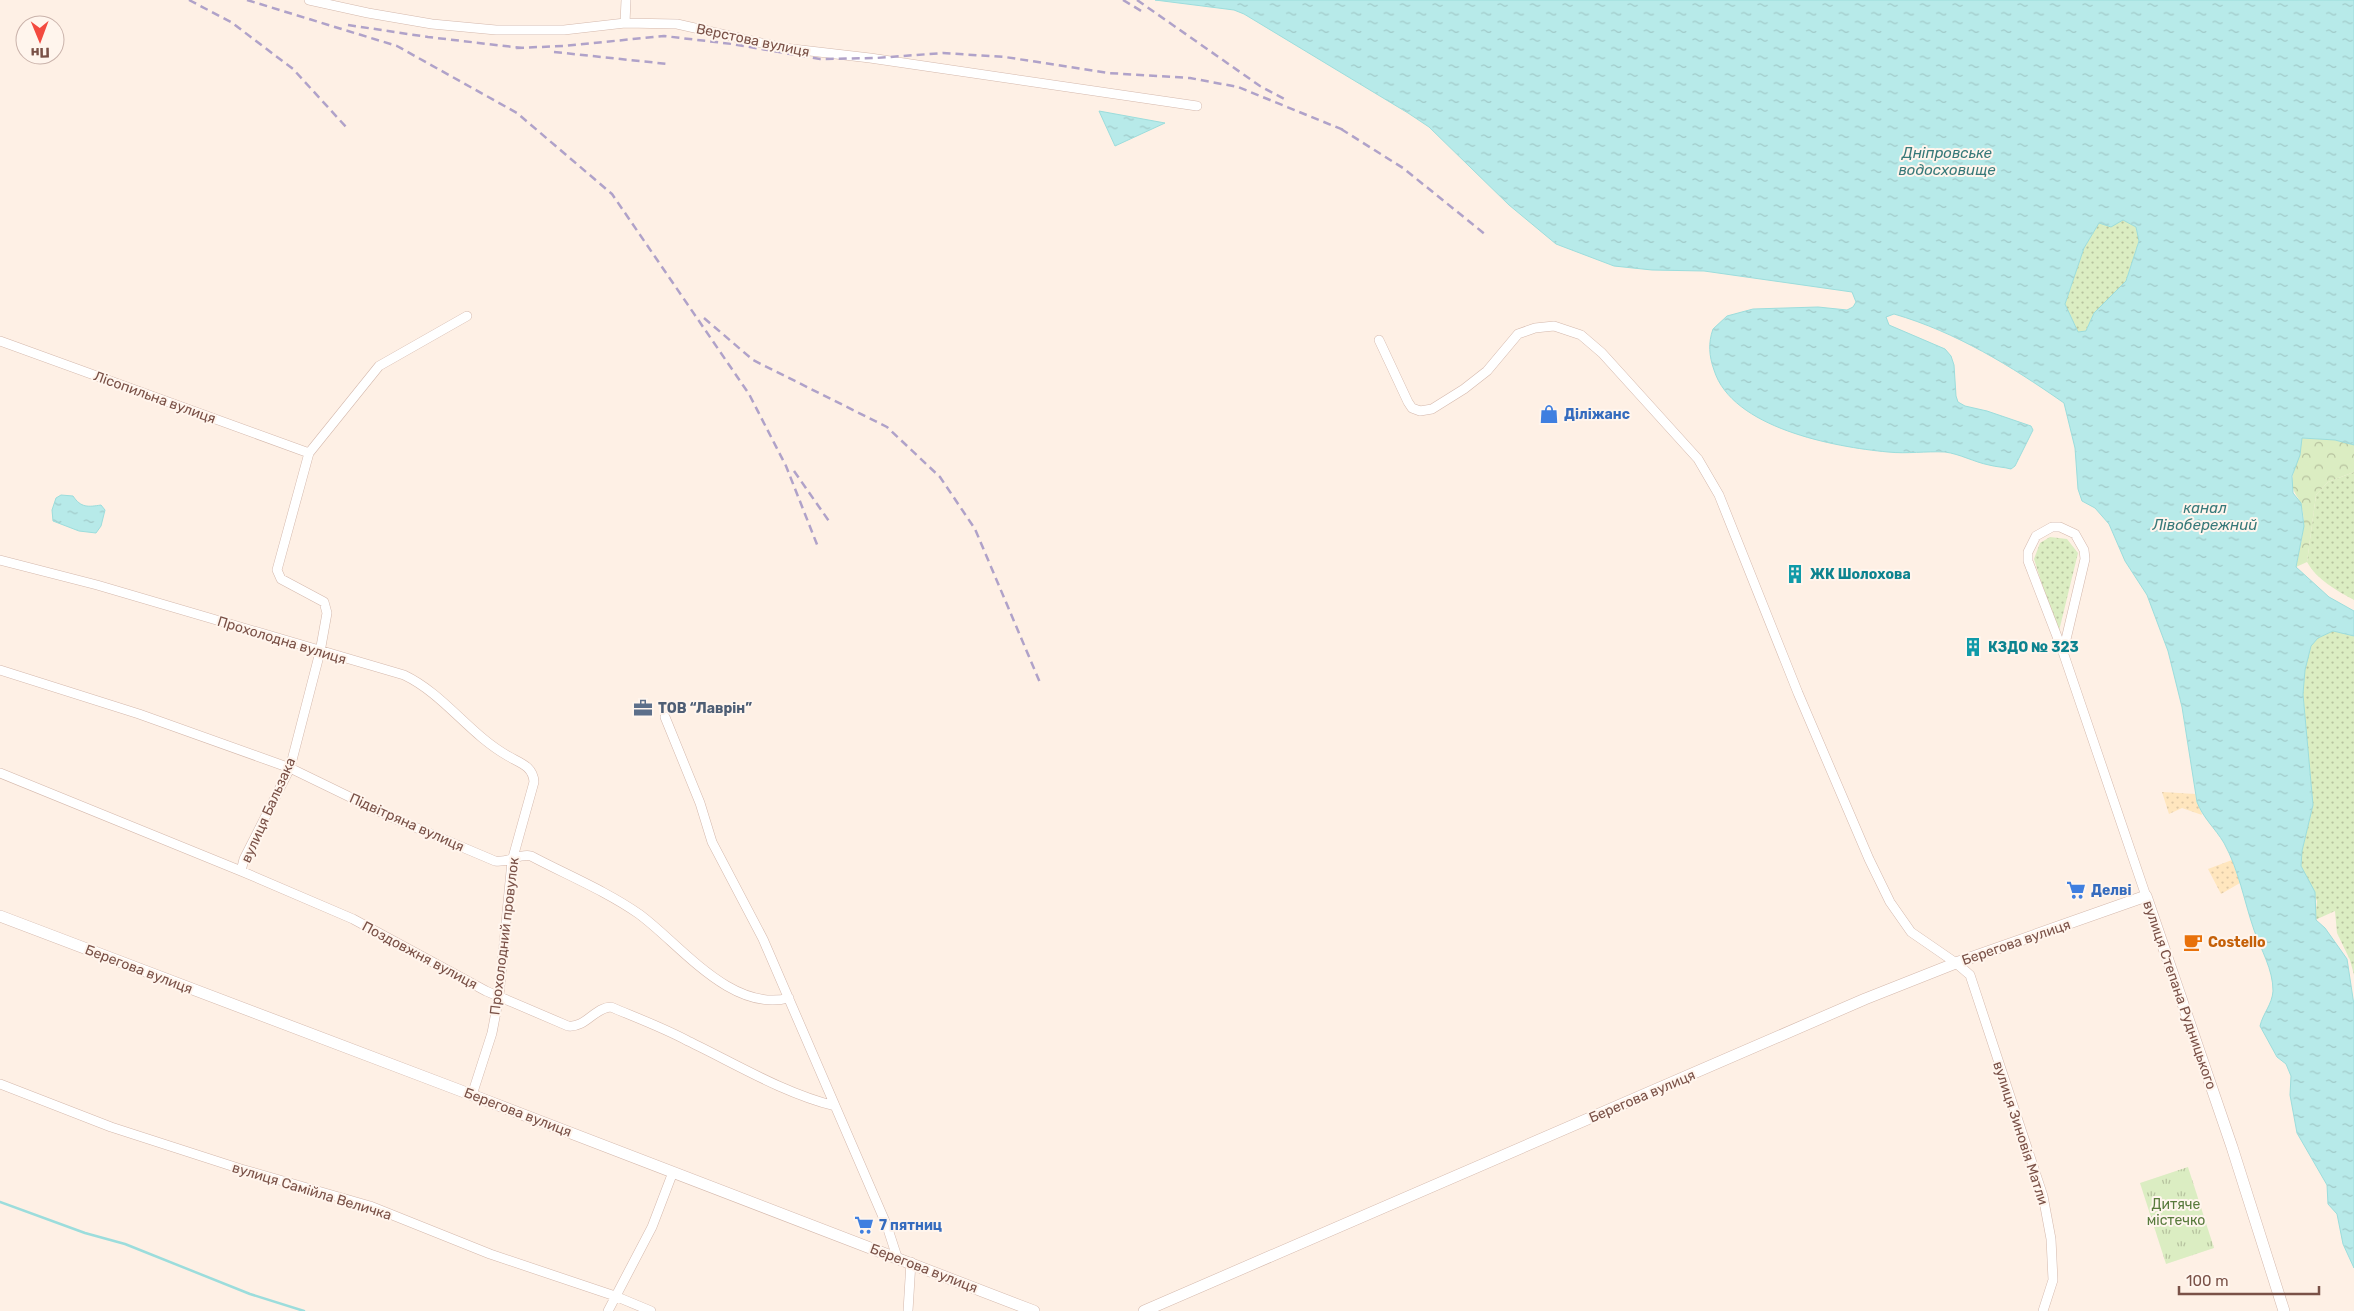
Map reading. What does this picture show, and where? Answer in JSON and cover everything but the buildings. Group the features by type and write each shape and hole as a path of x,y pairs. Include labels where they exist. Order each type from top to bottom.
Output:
{"street":[{"name":"Верстова вулиця","path":"309,0 368,13 464,28 564,30 625,23 677,24 784,48 870,58 1197,106"},
{"path":"625,23 626,0"},
{"path":"309,453 379,366 467,316"},
{"name":"вулиця Зиновія Матли","path":"1380,340 1408,402 1412,408 1420,411 1432,409 1464,389 1486,371 1518,334 1535,328 1554,326 1581,335 1615,367 1698,459 1719,495 1798,693 1869,859 1890,902 1911,932 1956,963 1970,976 2043,1196 2051,1238 2053,1280 2044,1311"},
{"name":"Лісопильна вулиця","path":"0,341 309,453"},
{"name":"вулиця Бальзака","path":"241,871 244,859 290,768 320,652 327,608 324,602 281,579 277,570 309,453"},
{"name":"вулиця Степана Рудницького","path":"2063,652 2085,559 2084,550 2075,534 2060,527 2052,527 2036,536 2031,543 2028,561 2063,652 2232,1147 2284,1311"},
{"name":"Прохолодна вулиця","path":"0,560 98,584 320,652 404,675 420,683 491,745 526,765 534,776"},
{"name":"Підвітряна вулиця","path":"0,670 139,714 290,768 391,817 486,857 503,862 512,861 522,856 531,856 610,896 639,915 704,971 727,986 750,996 779,1001 789,998"},
{"path":"664,717 700,803 712,842 763,939 887,1226 897,1257"},
{"name":"Поздовжня вулиця","path":"0,773 241,871 352,919 423,958 499,996 574,1026 603,1008 611,1007 686,1040 758,1077 818,1102 835,1106"},
{"name":"Прохолодний провулок","path":"472,1095 492,1033 499,996 512,861 534,782 534,776"},
{"name":"Берегова вулиця","path":"1144,1311 1865,999 1956,963 2146,896"},
{"name":"Берегова вулиця","path":"0,916 911,1262 1034,1311"},
{"name":"вулиця Самійла Величка","path":"0,1084 111,1127 241,1169 370,1206 490,1254 615,1296 651,1311"},
{"path":"608,1311 652,1227 673,1172"},
{"path":"908,1311 911,1262"}],"green space":[{"path":"2123,220 2136,227 2139,241 2126,281 2094,313 2086,331 2078,332 2065,304 2084,248 2099,223"},
{"path":"2302,438 2335,440 2354,445 2354,472 2328,482 2316,495 2307,562 2296,567 2304,521 2301,505 2292,484"},
{"path":"2354,472 2354,600 2322,579 2307,562 2316,495 2328,482"},
{"path":"2050,537 2067,539 2078,553 2058,635 2034,559 2040,543"},
{"path":"2333,631 2354,636 2354,975 2350,960 2337,933 2335,911 2315,920 2317,901 2301,866 2302,851 2313,805 2303,694 2305,670 2311,646 2318,638"},
{"name":"Дитяче містечко","path":"2188,1167 2214,1248 2166,1264 2140,1183"}],"sand":[{"path":"2162,792 2195,794 2202,815 2182,808 2169,814"},
{"path":"2232,860 2240,883 2221,894 2208,869"}],"water":[{"name":"Дніпровське водосховище","path":"1155,0 2354,0 2354,445 2335,440 2302,438 2300,455 2292,476 2293,493 2301,503 2304,526 2296,567 2329,597 2354,611 2354,636 2333,631 2318,638 2311,646 2305,670 2303,694 2313,805 2302,851 2301,866 2315,892 2316,920 2325,928 2347,959 2354,1005 2354,1268 2343,1244 2337,1214 2328,1204 2327,1185 2297,1133 2290,1095 2291,1076 2286,1064 2277,1057 2260,1026 2272,996 2271,975 2229,853 2221,838 2202,813 2197,802 2182,707 2168,651 2147,595 2125,561 2109,524 2095,508 2082,501 2078,489 2075,448 2064,403 2003,363 1961,340 1917,321 1894,314 1886,317 1889,325 1945,349 1951,356 1954,365 1958,402 1965,406 1987,411 2031,426 2033,430 2015,466 2011,469 1992,466 1945,452 1895,453 1841,445 1788,431 1763,420 1741,407 1724,390 1711,360 1710,344 1713,329 1727,316 1753,309 1818,307 1847,310 1853,307 1856,302 1852,292 1704,271 1652,270 1614,266 1556,244 1509,205 1429,127 1244,14 1234,10","holes":["2123,220 2136,227 2139,241 2126,281 2094,313 2086,331 2078,332 2065,304 2084,248 2099,223 2111,227"]},
{"path":"1099,111 1165,123 1115,146"},
{"path":"61,495 73,496 79,503 85,506 101,505 105,510 101,526 96,533 79,531 53,521 52,510 56,498"}],"waterway":[{"path":"0,1202 85,1233 125,1244 250,1294 304,1311"}],"railway":[{"path":"189,0 231,22 293,69 347,128"},
{"path":"247,0 397,46 517,113 612,194 749,394 786,466 818,547"},
{"path":"1123,0 1143,12"},
{"path":"1137,0 1260,86 1288,101"},
{"path":"348,25 522,48"},
{"path":"516,48 563,46 664,36 732,44 820,59 876,58 943,53 1005,57 1108,73 1190,78 1238,87 1346,131"},
{"path":"554,52 668,64"},
{"path":"1341,129 1403,168 1486,235"},
{"path":"704,318 753,360 887,427 940,477 975,529 1041,685"},
{"path":"794,471 831,524"}],"place":[{"name":"Діліжанс","path":"1549,414"},
{"name":"ЖК Шолохова","path":"1795,574"},
{"name":"КЗДО № 323","path":"1973,647"},
{"name":"ТОВ “Лаврін”","path":"643,708"},
{"name":"Делві","path":"2076,890"},
{"name":"Costello","path":"2193,942"},
{"name":"7 пятниц","path":"864,1225"}],"water label":[{"name":"канал Лівобережний","path":"2205,516"}]}
